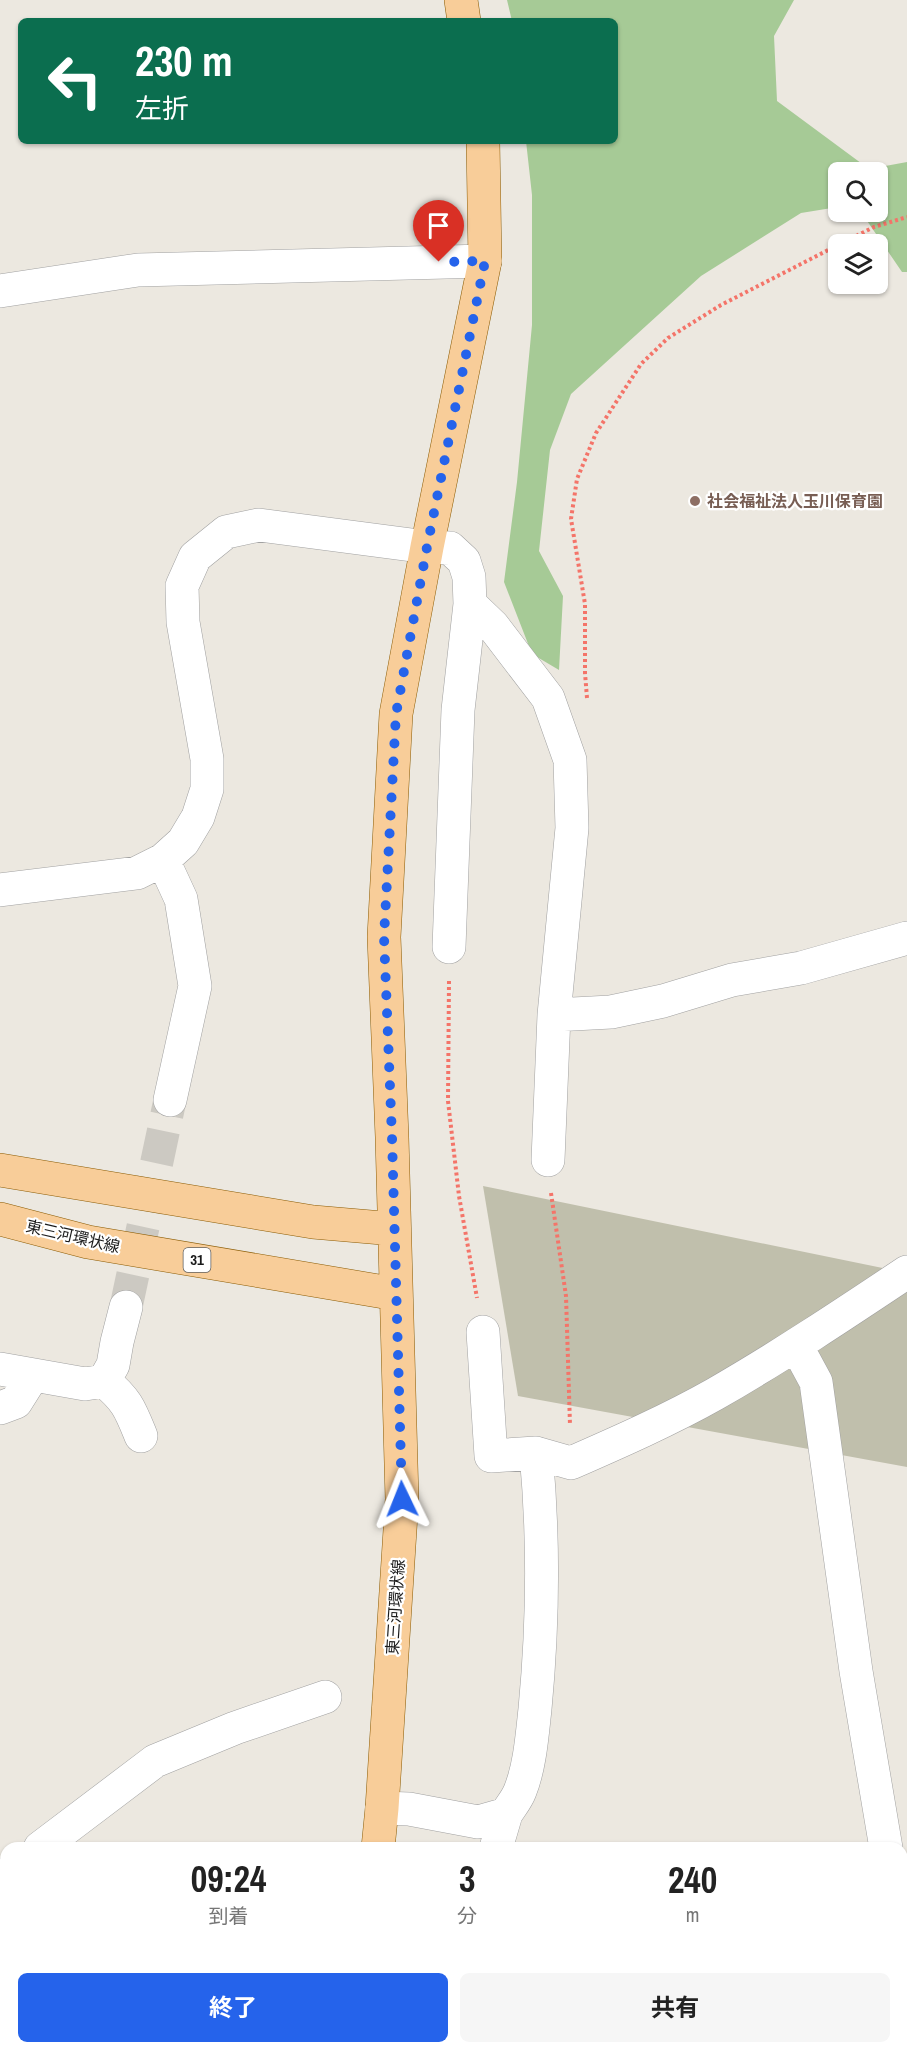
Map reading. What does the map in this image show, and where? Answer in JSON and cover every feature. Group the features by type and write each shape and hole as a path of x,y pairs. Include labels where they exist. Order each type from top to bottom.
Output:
{"main road":[{"path":"461,0 464,18"},
{"name":"東三河環状線","path":"379,1842 402,1499 384,937 396,714 485,261 483,144"},
{"path":"0,1170 313,1222 394,1228"},
{"name":"東三河環状線","path":"0,1219 88,1242 396,1294"}],"street":[{"path":"0,291 138,270 485,261"},
{"path":"0,890 137,873 163,860 183,842 198,817 207,789 207,759 183,622 182,586 195,556 226,532 259,525 450,548 464,561 469,577 470,604 458,710 449,947"},
{"path":"470,604 493,626 548,698 570,760 572,828 554,1015 548,1160"},
{"path":"163,860 181,899 195,987 170,1100"},
{"path":"554,1015 611,1012 663,1001 732,980 824,962 907,938"},
{"path":"483,1332 491,1456 536,1453 571,1463 713,1395 796,1345 907,1272"},
{"path":"104,1381 113,1365 126,1307"},
{"path":"796,1345 816,1382 856,1671 885,1842"},
{"path":"0,1369 86,1384 104,1381"},
{"path":"0,1408 16,1402 33,1375"},
{"path":"104,1381 129,1405 141,1436"},
{"path":"498,1842 506,1814 520,1791 531,1747 540,1661 541,1536 536,1453"},
{"path":"48,1842 155,1761 235,1728 325,1697"},
{"path":"382,1808 409,1809 478,1822 506,1814"}],"path":[{"path":"860,234 874,227 907,218"},
{"path":"588,709 585,673 585,604 571,519 577,479 596,433 641,364 668,338 722,305 828,251"},
{"path":"449,947 448,1101 459,1196 483,1332"},
{"path":"548,1160 551,1203 566,1296 570,1433 577,1461"}],"shaded area":[{"path":"483,1186 907,1273 907,1467 518,1396"}],"green space":[{"path":"507,0 794,0 774,36 777,101 860,162 828,162 828,209 801,213 701,276 571,394 550,450 539,551 563,596 559,670 532,654 504,582 517,482 532,325 532,195 526,144 618,144 618,18 511,18"},
{"path":"907,162 907,272 902,272 888,252 888,234 876,234 868,222 888,222 888,166"}],"tunnel":[{"path":"126,1307 170,1100"}],"place":[{"name":"社会福祉法人玉川保育園","path":"695,501"}],"route":[{"path":"402,1499 384,937 396,714 485,261 439,262"}]}
